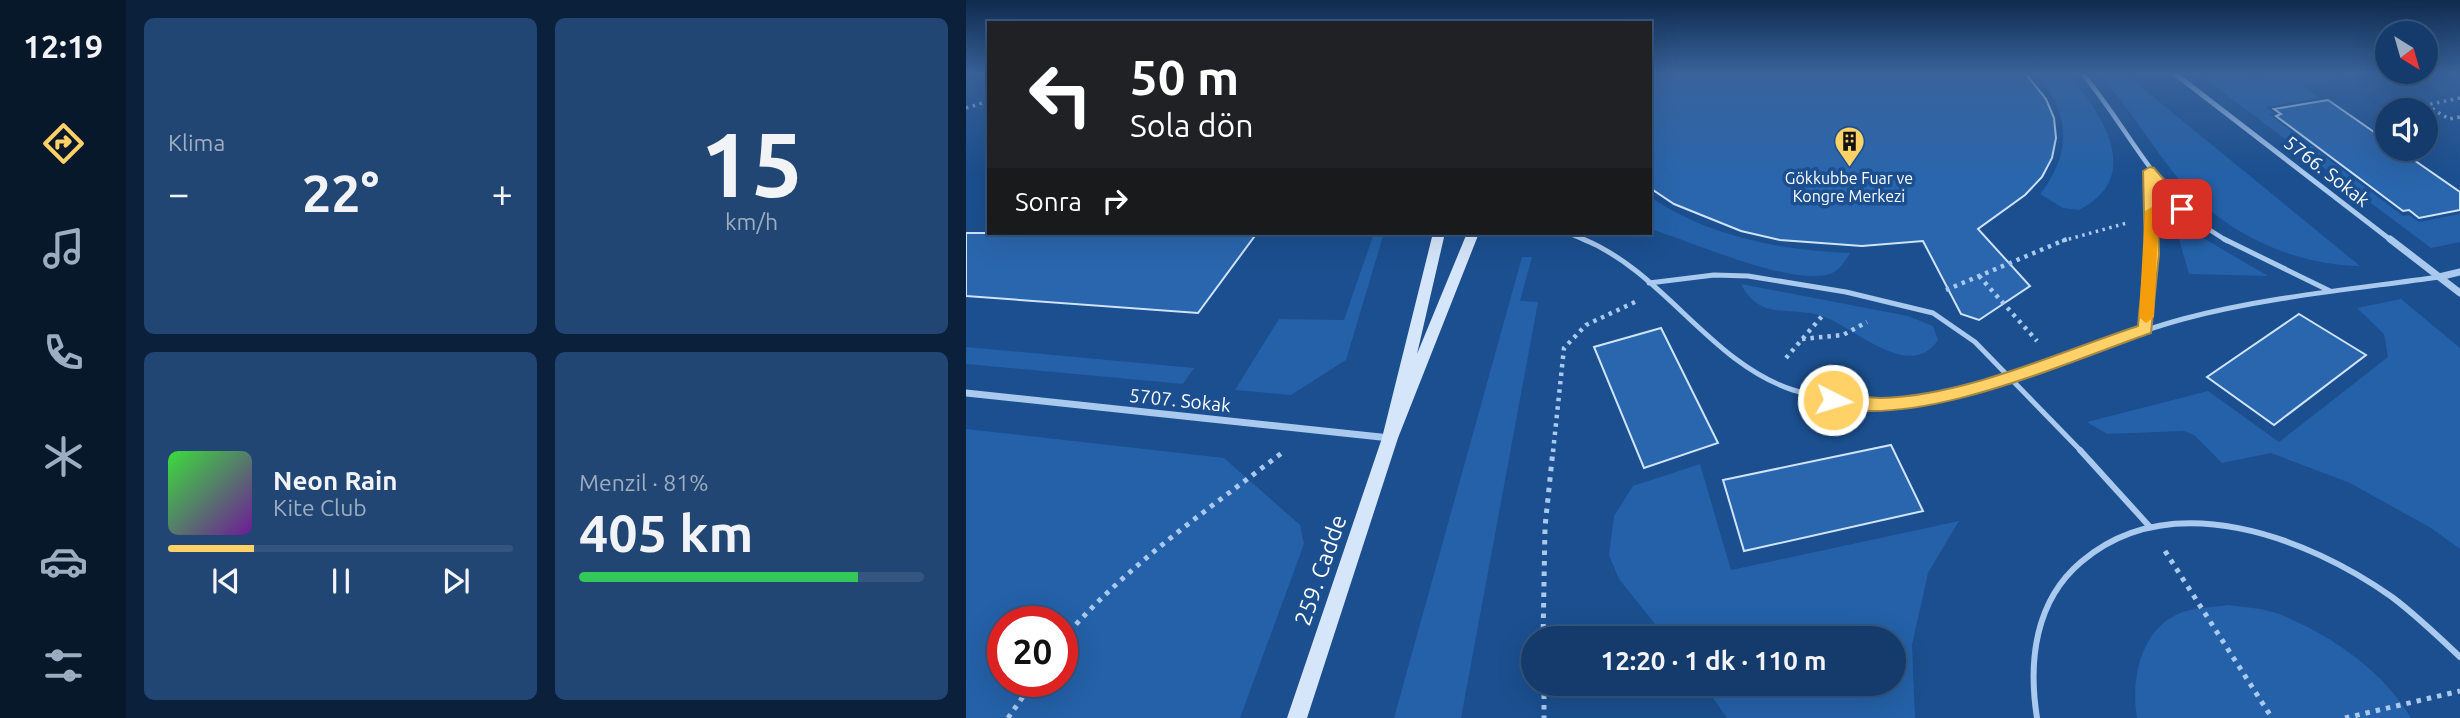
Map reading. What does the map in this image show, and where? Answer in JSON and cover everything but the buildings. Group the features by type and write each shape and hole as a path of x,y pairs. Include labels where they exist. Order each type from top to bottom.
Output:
{"street":[{"name":"5766. Sokak","path":"2218,107 2460,293"},
{"path":"1390,438 1439,235"},
{"path":"1390,438 1473,235"},
{"path":"2439,277 2460,272"},
{"name":"5707. Sokak","path":"966,393 1390,438"},
{"name":"259. Cadde","path":"1297,718 1390,438"}],"lane":[{"path":"2108,107 2150,171 2174,201 2200,222 2254,254 2330,291"},
{"path":"2145,329 2152,218 2150,171"},
{"path":"1582,235 1649,283 1726,350 1769,378 1792,389 1833,400 1881,404 1927,399 2145,329 2330,291 2439,277"},
{"path":"1649,283 1714,275 1748,276 1846,292 1933,313 1962,331 2008,375 2116,486 2150,527"},
{"path":"2037,718 2033,666 2039,622 2056,587 2081,558 2112,538 2150,527 2192,523 2225,526 2284,541 2333,561 2382,590 2430,627 2460,657"}],"path":[{"path":"2428,107 2449,119 2460,117"},
{"path":"1917,308 1979,276 2074,236 2152,218"},
{"path":"1979,276 2053,359"},
{"path":"1543,626 1545,527 1564,348 1572,333 1589,322 1658,292"},
{"path":"1769,378 1846,292"},
{"path":"1802,339 1843,335 1897,303"},
{"path":"1078,623 1134,568 1311,430"},
{"path":"2150,527 2272,718"},
{"path":"2345,718 2460,691"},
{"path":"1544,696 1544,718"},
{"path":"1008,718 1023,697"}],"shaded area":[{"path":"2057,107 2093,107 2111,143 2113,162 2110,180 2099,196 2079,210 2063,208 2040,194 2058,163 2062,148 2061,117"},
{"path":"2125,107 2165,107 2360,266 2311,260 2286,253 2240,231 2200,201 2161,156"},
{"path":"2242,107 2269,107 2266,107 2274,113 2269,114 2403,216 2409,215 2419,222 2460,214 2460,242 2431,248"},
{"path":"1652,198 1697,222 1746,239 1798,249 1850,253 1832,273 1815,276 1768,269 1652,230"},
{"path":"2174,221 2268,276 2189,274"},
{"path":"1373,235 1383,235 1346,360 1291,395 1235,390 1279,319 1344,320"},
{"path":"1522,257 1532,257 1520,301 1538,302 1461,718 1394,718"},
{"path":"1741,284 1908,316 1933,326 1938,340 1926,352 1912,356 1897,354 1822,316 1766,308 1748,296"},
{"path":"2401,299 2460,348 2460,549 2431,528 2350,483 2271,453 2222,463 2194,435 2184,431 2107,434 2087,422 2208,391 2279,442 2388,357 2384,334 2357,308"},
{"path":"966,347 1194,368 1183,384 966,364"},
{"path":"966,429 1224,458 1300,525 1304,544 1240,718 966,718"},
{"path":"1700,464 1731,570 1959,521 1928,573 1912,645 1915,718 1727,718 1711,696 1906,696 1906,626 1657,626 1619,579 1609,555 1614,516 1633,486"},
{"path":"2228,605 2276,613 2334,642 2385,684 2411,718 2137,718 2135,702 2138,669 2150,638 2174,616 2190,610"}],"slow traffic":[{"path":"2146,317 2151,282 2152,211"}],"place":[{"name":"Gökkubbe Fuar ve Kongre Merkezi","path":"1849,168"}],"route":[{"path":"1833,400 1881,404 1927,399 1982,385 2145,329 2152,254 2150,171 2182,209"}]}
